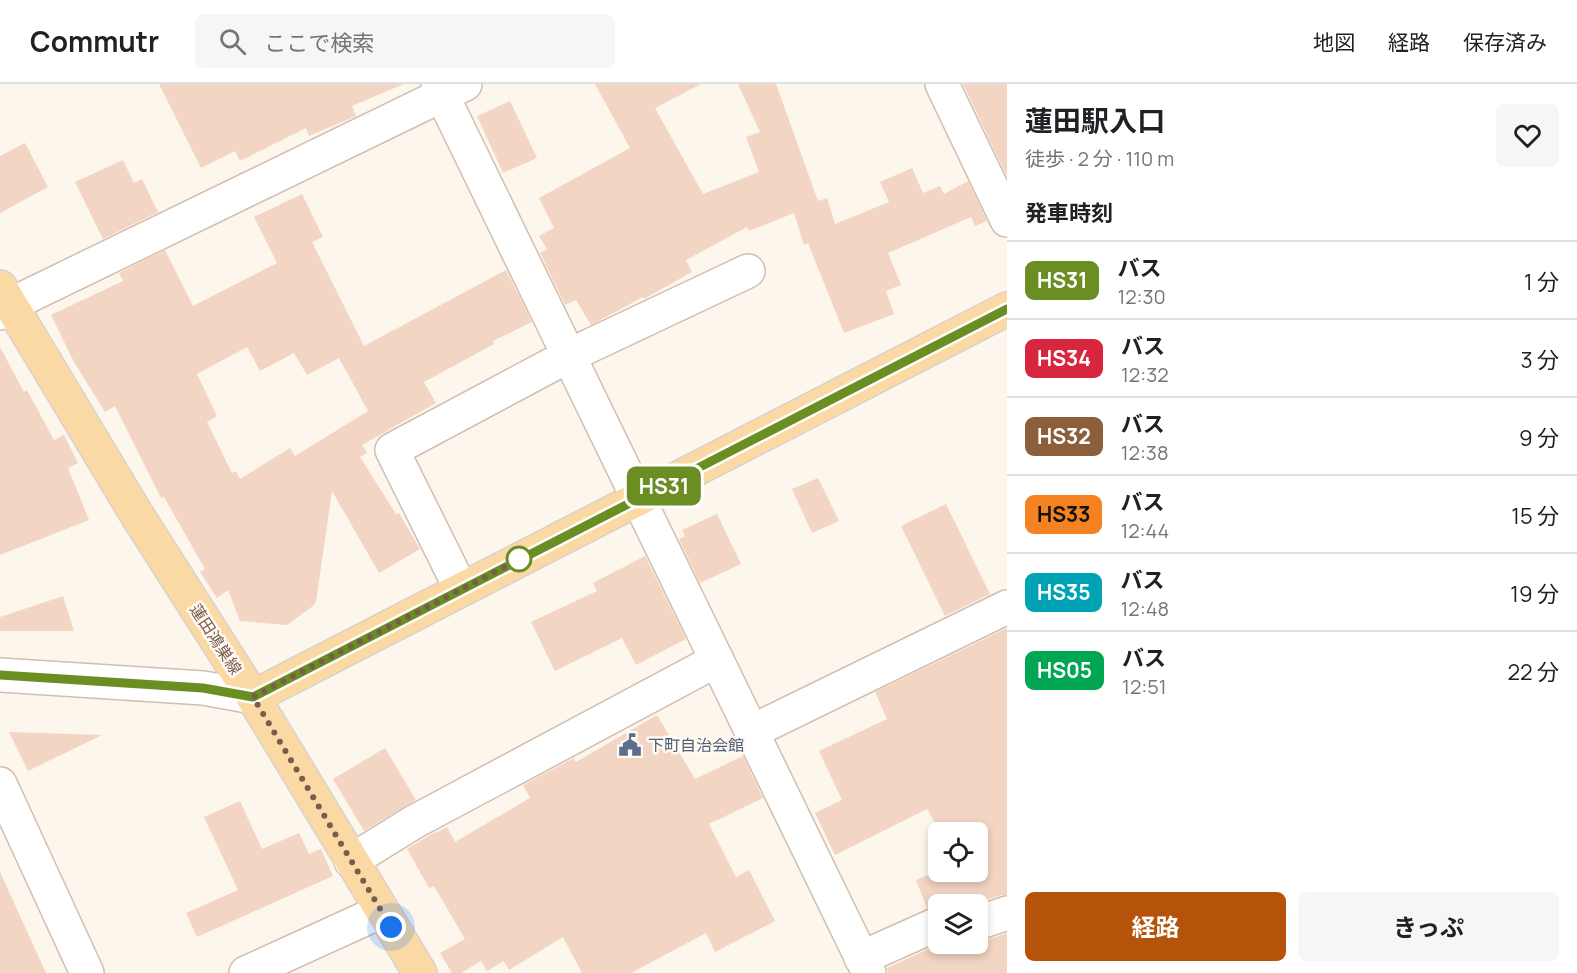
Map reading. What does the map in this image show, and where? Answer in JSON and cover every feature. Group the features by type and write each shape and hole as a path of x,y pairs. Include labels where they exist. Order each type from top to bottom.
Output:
{"main road":[{"name":"蓮田鴻巣線","path":"3,302 253,697 420,973"},
{"path":"253,697 1007,309"}],"street":[{"path":"942,84 1007,220"},
{"path":"3,302 448,88 568,356 865,966 928,929"},
{"path":"461,589 392,450 568,356 748,271"},
{"path":"751,732 1007,607"},
{"path":"351,861 414,822 717,660"},
{"path":"0,675 203,688 253,697"},
{"path":"0,784 87,973"},
{"path":"246,973 382,911"},
{"path":"988,920 1007,913"}],"building":[{"path":"159,84 404,84 352,106 356,116 309,136 306,128 240,161 235,151 201,168"},
{"path":"595,84 701,84 655,108 703,194 759,172 746,137 760,132 738,84 776,84 818,201 827,198 835,224 889,202 880,182 912,168 923,193 940,186 944,194 968,181 987,221 975,226 971,217 888,253 901,285 886,291 894,314 844,333 808,243 804,245 794,213 749,231 747,227 686,260 692,272 591,325 576,300 565,305 540,253 547,249 539,236 554,228 539,198 630,148"},
{"path":"963,84 1007,84 1007,177"},
{"path":"510,101 537,158 503,173 477,116"},
{"path":"25,143 48,187 0,213 0,156"},
{"path":"123,160 134,183 142,179 158,212 103,239 75,182"},
{"path":"302,194 323,237 312,242 364,346 506,270 532,322 493,341 494,344 424,382 436,403 362,445 367,453 360,457 396,514 399,513 420,549 379,573 332,491 316,602 287,625 240,621 228,590 217,598 200,572 205,569 164,497 161,498 115,406 105,412 74,362 51,315 123,281 119,273 165,250 193,306 277,263 254,217","holes":["247,347 260,371 294,353 307,375 339,358 368,411 295,456 290,448 240,479 236,471 232,473 207,422 217,416 197,374"]},
{"path":"0,347 24,392 27,390 54,440 64,435 78,463 68,468 89,520 0,555"},
{"path":"818,478 839,521 812,533 792,489"},
{"path":"946,504 990,594 945,616 901,526"},
{"path":"717,514 741,564 700,583 679,539 685,536 682,530"},
{"path":"645,556 686,639 636,665 622,638 555,671 531,622 597,591 593,583"},
{"path":"63,596 74,631 0,631 0,617"},
{"path":"1007,628 1007,895 988,899 988,894 928,894 927,908 916,880 928,875 928,882 988,882 988,822 934,822 927,809 835,855 815,813 842,800 819,751 887,719 875,692"},
{"path":"657,715 695,779 743,756 763,798 709,824 736,877 749,870 775,921 715,952 706,933 631,973 582,973 563,937 509,970 504,961 487,971 481,961 461,973 452,973 440,953 465,939 434,886 429,888 407,849 447,827 455,842 530,798 523,785 574,758 576,762"},
{"path":"9,732 102,735 28,771"},
{"path":"385,748 416,800 364,831 333,779"},
{"path":"240,801 262,849 299,833 309,854 321,849 333,876 197,937 186,913 238,890 204,817"},
{"path":"0,872 46,973 0,973"},
{"path":"1007,933 1007,973 888,973 887,968 928,949 928,954 988,954 988,940"}],"bus line":[{"name":"HS31","path":"0,675 203,688 253,697 1007,309"}],"place":[{"name":"下町自治会館","path":"630,745"}],"route":[{"path":"391,927 253,697 519,559"}]}
